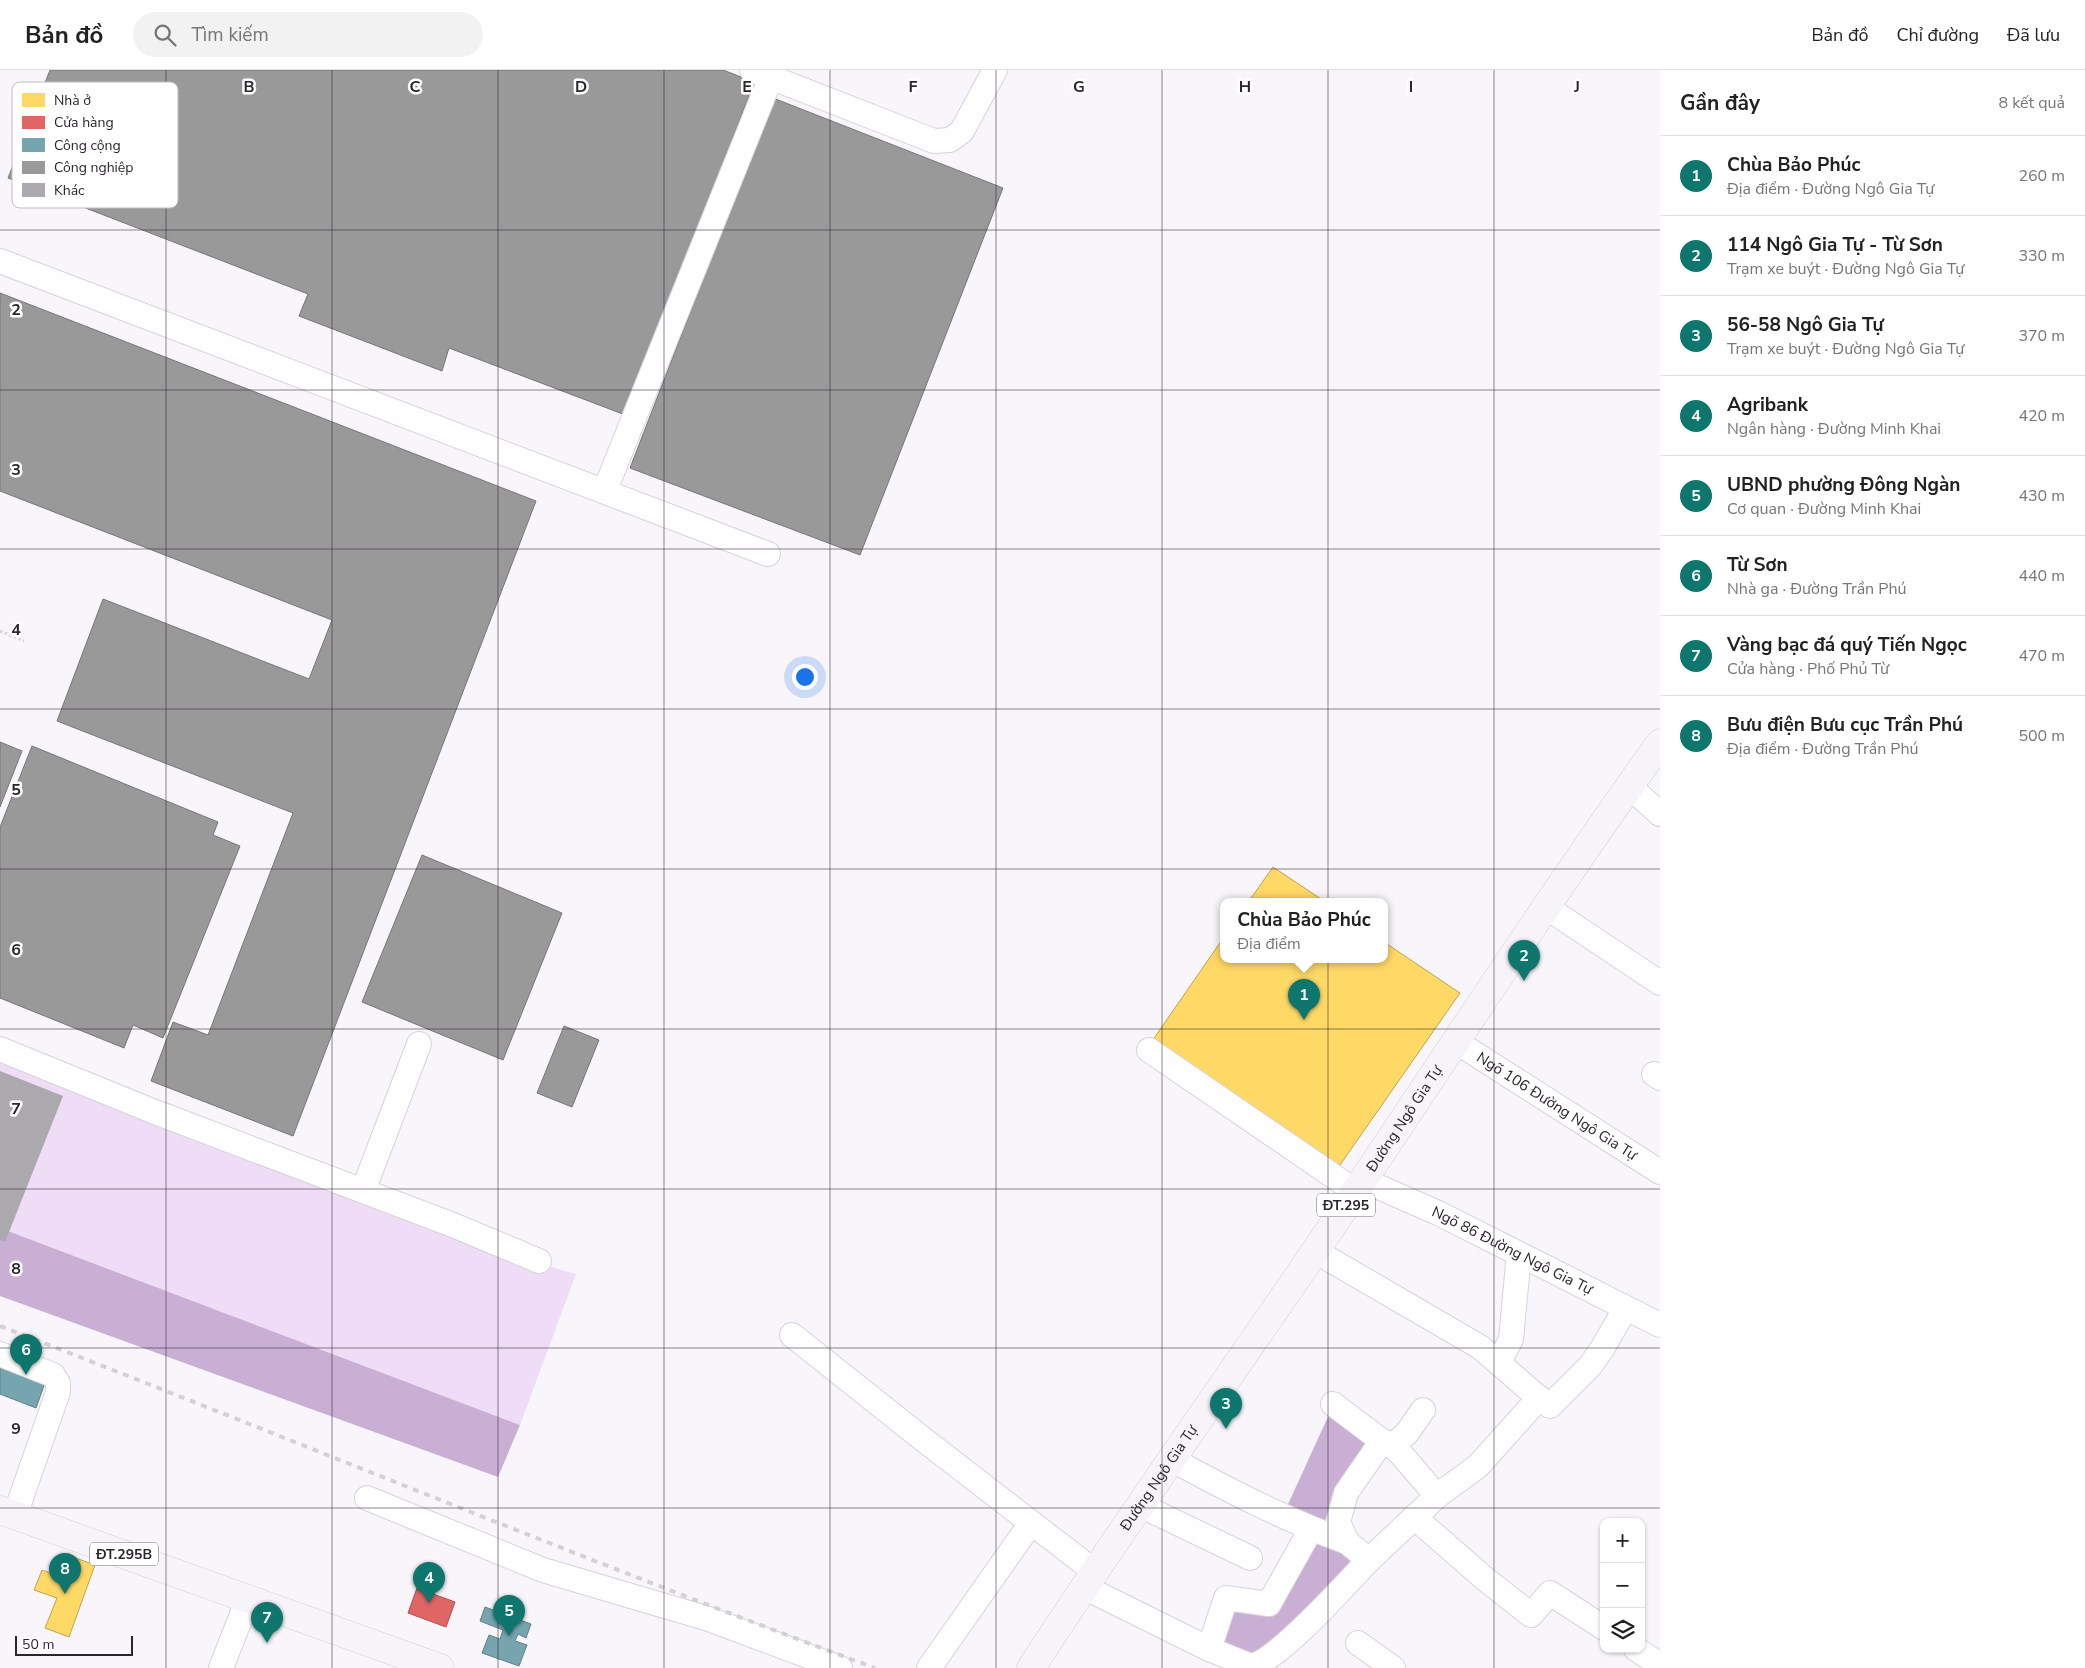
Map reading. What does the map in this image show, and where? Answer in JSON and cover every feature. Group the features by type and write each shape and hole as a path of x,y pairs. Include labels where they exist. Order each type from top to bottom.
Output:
{"main road":[{"name":"Đường Ngô Gia Tự","path":"1031,1668 1089,1579 1315,1251 1546,907 1660,743"},
{"name":"ĐT.295B","path":"8,1512 440,1668"}],"street":[{"path":"605,490 762,74 934,141 950,140 962,131 995,70"},
{"path":"0,261 605,490 768,554"},
{"path":"1629,786 1660,814"},
{"path":"1546,907 1660,983"},
{"name":"Ngõ 106 Đường Ngô Gia Tự","path":"1455,1041 1660,1172"},
{"path":"363,1191 419,1044"},
{"path":"0,1049 155,1112 453,1225 539,1261"},
{"name":"Ngõ 86 Đường Ngô Gia Tự","path":"1149,1050 1359,1185 1438,1213 1660,1325"},
{"path":"1315,1251 1480,1347 1544,1402"},
{"path":"1499,1362 1511,1339 1518,1254"},
{"path":"792,1335 1031,1523 1089,1579 1241,1666 1268,1659 1310,1622 1369,1560 1437,1496 1478,1466 1544,1402 1590,1366 1625,1309"},
{"path":"0,1354 53,1376 58,1383 58,1392 8,1512"},
{"path":"1333,1404 1387,1444 1437,1496"},
{"path":"1347,1542 1338,1522 1346,1493 1387,1444 1406,1433 1423,1410"},
{"path":"1171,1459 1218,1485 1311,1529 1347,1542 1369,1560"},
{"path":"367,1498 543,1570 709,1619 840,1668"},
{"path":"1140,1505 1250,1558"},
{"path":"1414,1517 1484,1578 1531,1614 1550,1593 1600,1625"},
{"path":"929,1668 1031,1523"},
{"path":"1209,1649 1226,1598 1269,1604 1311,1529"},
{"path":"221,1668 248,1599"},
{"path":"1358,1643 1393,1668"},
{"path":"1642,1653 1660,1665"}],"path":[{"path":"0,632 24,641"}],"shaded area":[{"path":"0,1053 475,1245 576,1274 520,1425 0,1228"},
{"path":"0,1228 520,1425 498,1477 0,1296"},
{"path":"1332,1408 1374,1440 1336,1532 1284,1513"},
{"path":"1313,1533 1324,1537 1355,1562 1261,1657 1217,1645 1226,1606 1271,1610"}],"building: Nhà ở":[{"path":"1273,867 1320,898 1251,898"},
{"path":"1220,943 1220,963 1388,963 1388,945 1460,993 1333,1175 1148,1047"},
{"path":"70,1556 95,1565 69,1637 45,1628 57,1598 34,1590 42,1570 62,1577"}],"building: Cửa hàng":[{"path":"417,1588 455,1602 446,1627 408,1613"}],"building: Công cộng":[{"path":"4,1359 45,1383 36,1408 0,1394 0,1369"},
{"path":"485,1607 531,1624 526,1638 518,1634 515,1641 527,1645 519,1666 482,1653 489,1635 500,1639 503,1630 480,1621"}],"building: Công nghiệp":[{"path":"50,70 723,70 754,82 628,416 449,348 442,371 299,316 308,294 86,208 178,208 178,82 45,82"},
{"path":"773,98 1003,188 860,555 630,468"},
{"path":"12,168 12,180 8,178"},
{"path":"0,293 536,501 293,1136 151,1081 173,1022 208,1035 293,813 57,721 103,599 309,679 332,620 0,491"},
{"path":"0,742 22,751 0,807"},
{"path":"32,746 218,822 213,835 240,846 163,1038 133,1025 124,1048 0,998 0,827"},
{"path":"422,855 562,913 503,1060 362,1002"},
{"path":"564,1026 599,1040 572,1107 537,1093"}],"building: Khác":[{"path":"0,1071 63,1096 5,1242 0,1240"}],"railway":[{"path":"0,1326 546,1542 875,1668"}],"place":[{"name":"114 Ngô Gia Tự - Từ Sơn","path":"1524,981"},
{"name":"Chùa Bảo Phúc","path":"1304,1020"},
{"name":"Từ Sơn","path":"26,1375"},
{"name":"56-58 Ngô Gia Tự","path":"1226,1429"},
{"name":"Bưu điện Bưu cục Trần Phú","path":"65,1594"},
{"name":"Agribank","path":"429,1603"},
{"name":"UBND phường Đông Ngàn","path":"509,1636"},
{"name":"Vàng bạc đá quý Tiến Ngọc","path":"267,1643"}]}
